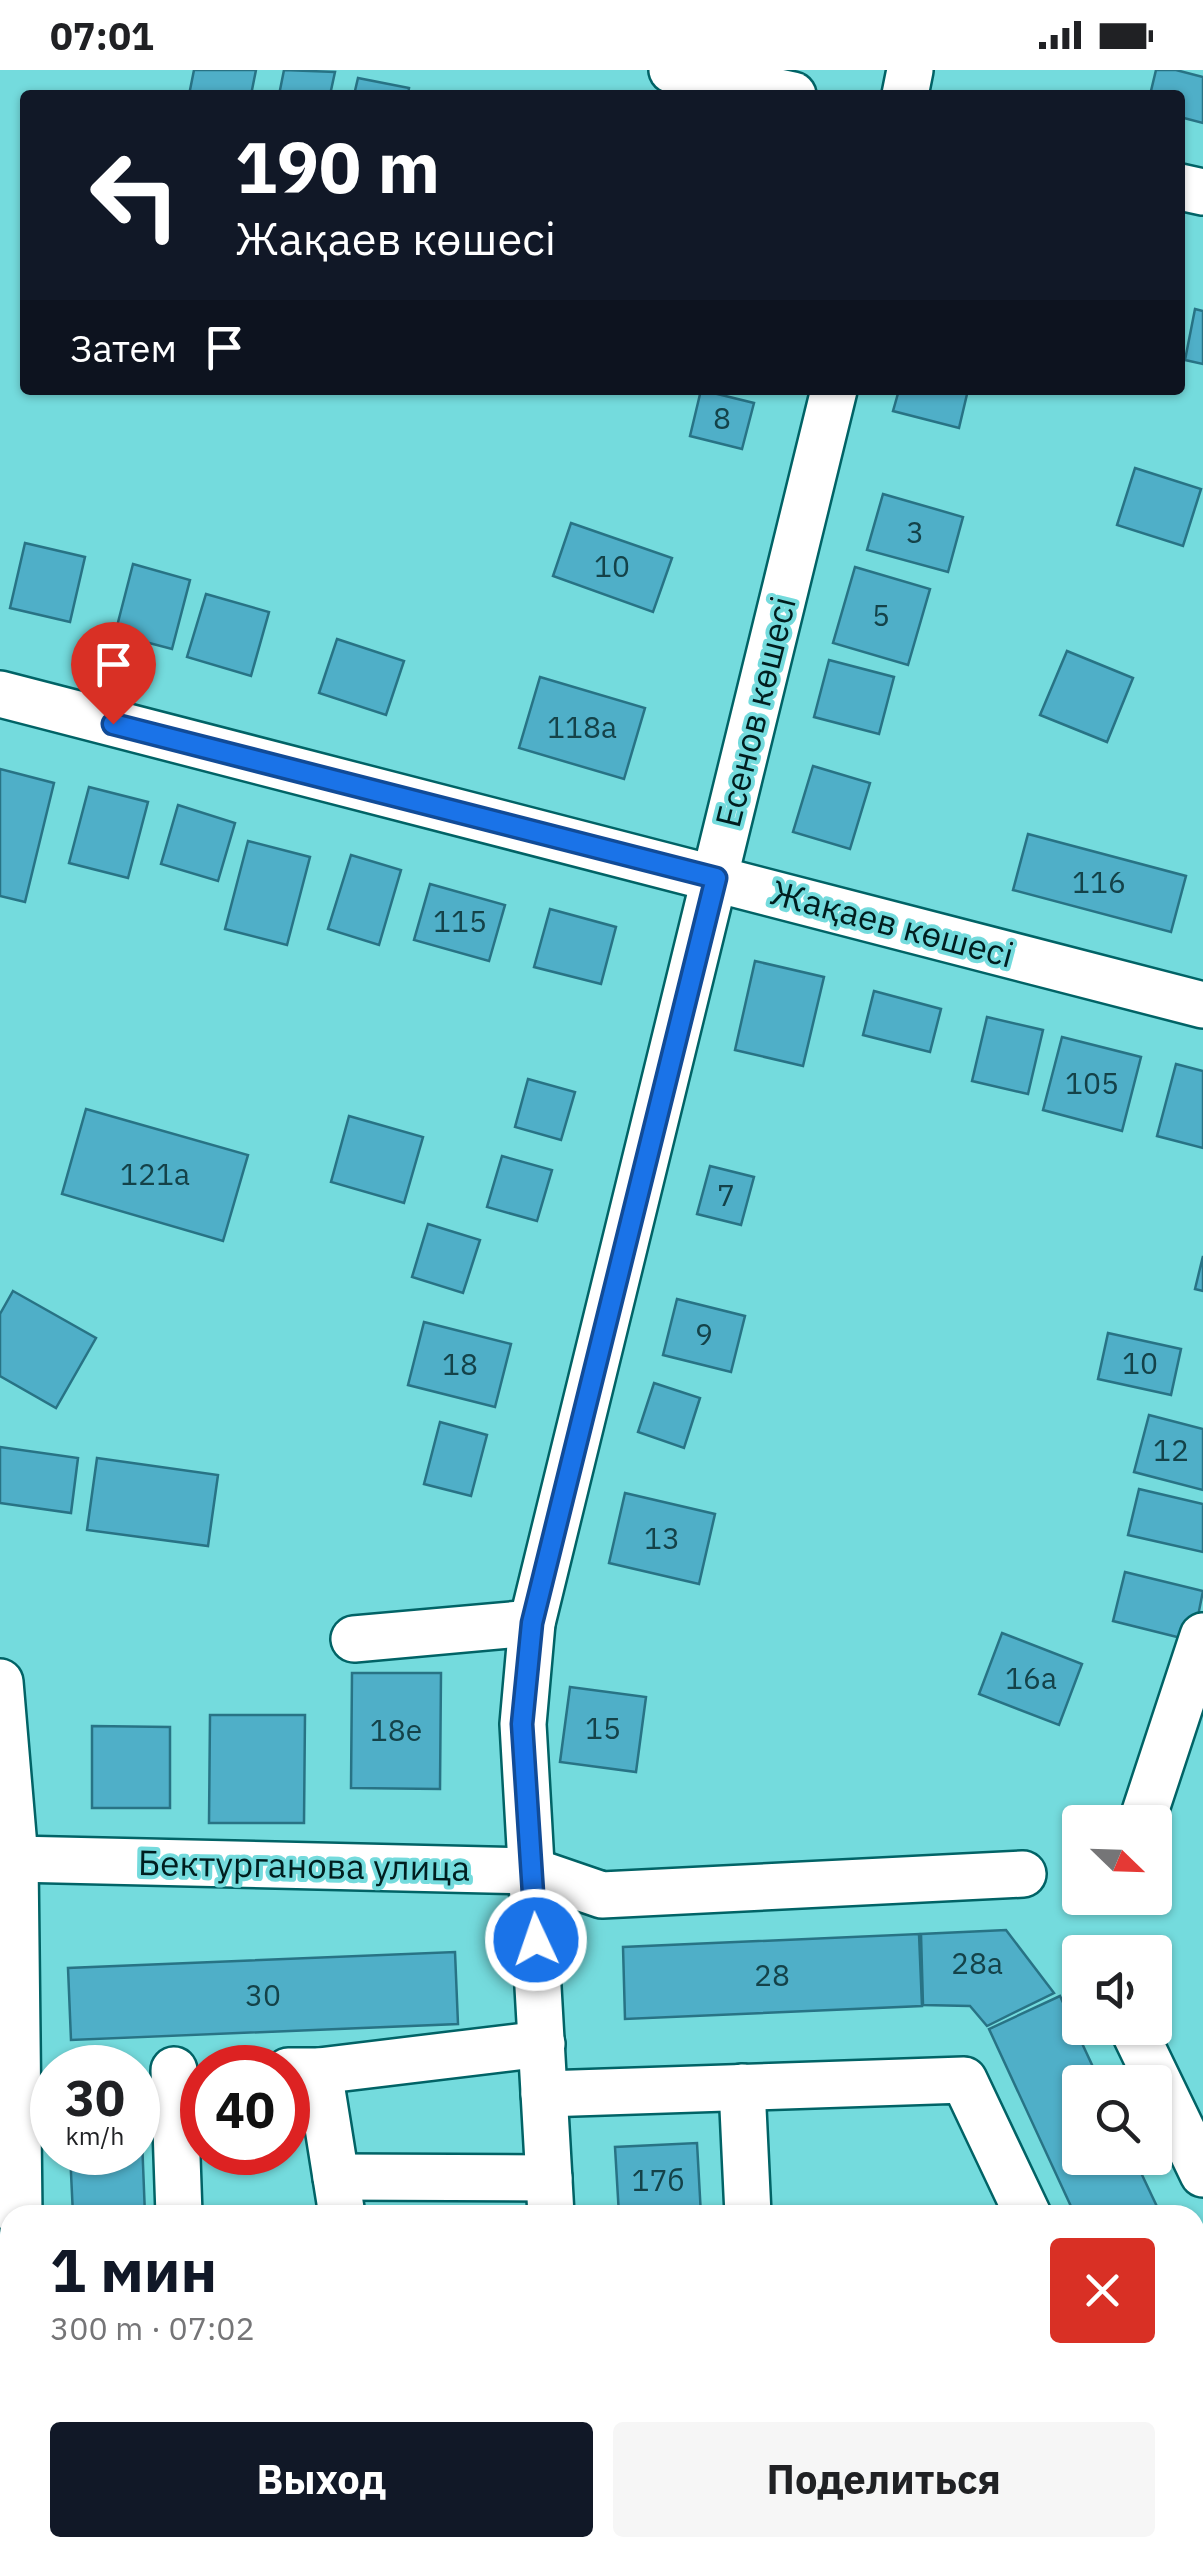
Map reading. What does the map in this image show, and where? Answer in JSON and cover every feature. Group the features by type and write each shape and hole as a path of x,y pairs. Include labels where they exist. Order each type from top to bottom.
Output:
{"street":[{"path":"672,70 769,90"},
{"name":"Есенов көшесі","path":"550,2196 522,1724 532,1623 833,395"},
{"name":"Жақаев көшесі","path":"0,694 1203,1005"},
{"path":"354,1639 532,1623"},
{"path":"1147,1805 1203,1636"},
{"path":"0,1682 8,1858 31,2045"},
{"name":"Бектурганова улица","path":"8,1858 532,1870 602,1895 1023,1874"},
{"path":"310,2070 542,2044"},
{"path":"1140,2045 1203,2174"},
{"path":"171,2070 178,2205"},
{"path":"544,2094 964,2080 1023,2205"},
{"path":"17,2205 9,2168 30,2086"},
{"path":"742,2087 748,2205"},
{"path":"310,2095 340,2196 550,2196"}],"building":[{"path":"194,70 256,70 252,90 190,90"},
{"path":"284,70 335,72 331,90 280,90"},
{"path":"1156,70 1203,77 1203,123 1185,118 1185,90 1151,90"},
{"path":"358,78 409,88 409,90 355,90"},
{"path":"1195,309 1203,311 1203,364 1185,360"},
{"path":"700,395 721,395 754,403 742,449 690,436"},
{"path":"898,395 967,395 959,428 893,411"},
{"path":"1135,468 1201,489 1183,546 1117,525"},
{"path":"883,494 963,517 948,572 867,550"},
{"path":"571,523 672,558 653,612 553,576"},
{"path":"25,543 85,557 70,622 10,608"},
{"path":"133,564 190,580 172,649 115,634"},
{"path":"855,567 930,589 908,665 833,643"},
{"path":"206,594 269,612 251,676 187,657"},
{"path":"337,639 404,661 386,715 319,693"},
{"path":"1067,651 1133,678 1107,742 1040,715"},
{"path":"829,660 894,677 879,734 814,717"},
{"path":"540,677 645,708 624,779 519,748"},
{"path":"813,766 870,783 850,849 793,832"},
{"path":"0,769 54,783 25,902 0,896"},
{"path":"89,787 148,802 128,878 69,863"},
{"path":"178,805 235,823 218,881 161,864"},
{"path":"1028,834 1186,876 1171,932 1013,890"},
{"path":"248,841 310,857 287,945 225,929"},
{"path":"351,855 401,870 379,945 328,929"},
{"path":"430,884 505,905 489,961 414,940"},
{"path":"550,909 616,927 601,984 534,967"},
{"path":"755,961 824,977 803,1066 735,1050"},
{"path":"874,991 941,1009 930,1052 863,1035"},
{"path":"987,1017 1043,1030 1028,1094 972,1081"},
{"path":"1062,1037 1141,1057 1122,1131 1043,1110"},
{"path":"1176,1064 1203,1071 1203,1148 1157,1136"},
{"path":"528,1079 575,1092 561,1140 515,1127"},
{"path":"86,1109 248,1155 223,1241 62,1194"},
{"path":"349,1116 423,1137 404,1203 331,1182"},
{"path":"502,1156 552,1170 537,1221 487,1207"},
{"path":"710,1166 754,1177 741,1225 697,1214"},
{"path":"428,1224 480,1240 463,1293 412,1277"},
{"path":"1203,1256 1203,1291 1195,1289"},
{"path":"13,1291 96,1338 56,1408 0,1376 0,1314"},
{"path":"677,1299 745,1316 731,1372 663,1355"},
{"path":"424,1322 511,1344 495,1407 408,1385"},
{"path":"1108,1333 1181,1349 1171,1395 1098,1379"},
{"path":"654,1383 700,1398 684,1448 638,1432"},
{"path":"1149,1415 1203,1429 1203,1490 1134,1472"},
{"path":"440,1422 487,1435 471,1496 424,1484"},
{"path":"0,1447 78,1458 71,1513 0,1503"},
{"path":"97,1458 218,1475 208,1546 87,1530"},
{"path":"1139,1489 1203,1504 1203,1552 1128,1535"},
{"path":"625,1493 715,1514 699,1584 609,1563"},
{"path":"1125,1572 1203,1591 1193,1641 1113,1621"},
{"path":"1002,1633 1082,1664 1059,1725 979,1694"},
{"path":"352,1673 441,1673 440,1789 351,1788"},
{"path":"570,1687 646,1697 636,1772 560,1762"},
{"path":"210,1715 305,1715 304,1823 209,1823"},
{"path":"92,1726 170,1727 170,1808 92,1808"},
{"path":"1006,1930 1054,1993 987,2026 970,2006 923,2005 921,1934"},
{"path":"919,1934 922,2006 625,2019 623,1947"},
{"path":"455,1952 458,2024 71,2040 68,1968"},
{"path":"1060,1996 1062,2045 1083,2045 1092,2065 1062,2065 1062,2175 1142,2175 1156,2205 1070,2205 989,2029"},
{"path":"697,2143 700,2205 618,2205 615,2147"},
{"path":"71,2175 143,2175 145,2205 73,2205"}],"route":[{"path":"113,724 716,878 532,1623 522,1724 536,1940"}]}
